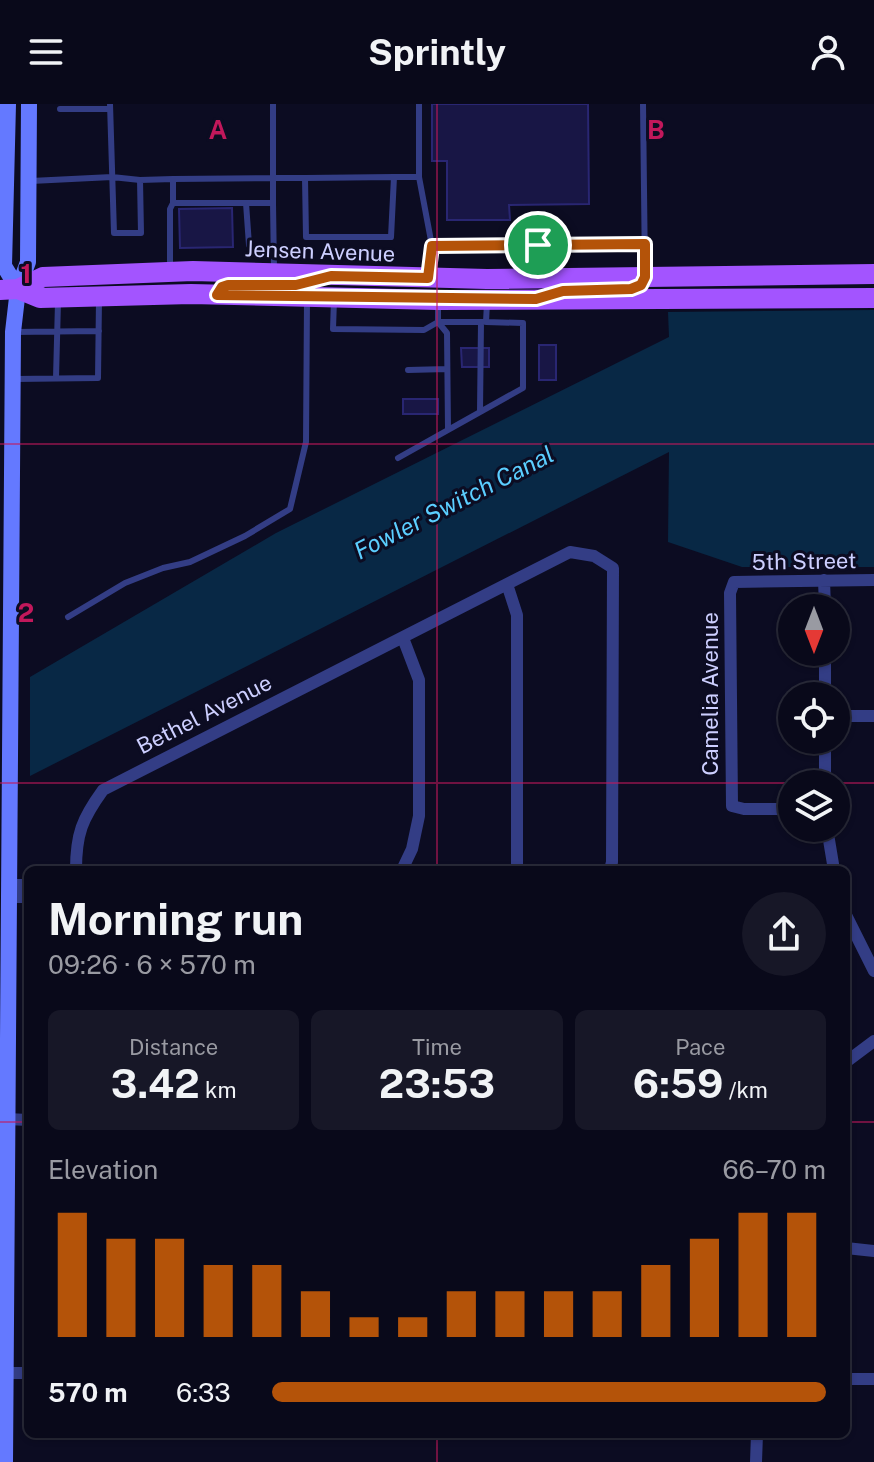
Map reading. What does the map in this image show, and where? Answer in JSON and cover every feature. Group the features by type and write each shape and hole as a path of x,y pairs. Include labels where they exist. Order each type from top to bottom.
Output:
{"main road":[{"path":"5,1462 3,1323 7,1119 4,1004 11,763 6,438 8,370 13,332 4,266 3,206 8,104"},
{"path":"21,104 28,140"},
{"path":"9,290 28,262 29,104"},
{"name":"Jensen Avenue","path":"9,290 43,277 170,272 428,278 645,277 670,287"},
{"path":"670,287 869,274"},
{"path":"217,295 222,287 228,285 296,285 331,276"},
{"path":"536,299 563,291 631,289 641,285 645,277"},
{"path":"334,297 341,290 352,288 417,288 428,278"},
{"path":"438,300 441,293 447,290 510,290 550,279"},
{"path":"670,287 814,299 874,298"},
{"name":"Jensen Avenue","path":"9,290 40,298 217,295 438,300 536,299 670,287"}],"street":[{"name":"Bethel Avenue","path":"76,866 76,850 84,816 103,790 570,552 594,556 613,568 611,866"},
{"path":"824,580 824,594"},
{"name":"5th Street","path":"734,582 874,580"},
{"name":"Camelia Avenue","path":"734,582 730,593 732,806 778,809"},
{"path":"507,584 517,615 517,866"},
{"path":"403,638 419,680 419,816 412,849 404,866"},
{"path":"850,716 874,716"},
{"path":"829,842 833,866"},
{"path":"9,891 24,886"},
{"path":"9,891 24,896"},
{"path":"850,925 874,971"},
{"path":"850,1060 868,1051 863,1047 874,1041"},
{"path":"7,1119 24,1120"},
{"path":"850,1248 874,1251"},
{"path":"6,1373 24,1373"},
{"path":"850,1379 874,1379"},
{"path":"756,1462 757,1438"}],"lane":[{"path":"273,104 274,273"},
{"path":"419,104 419,177 432,246 428,278"},
{"path":"643,104 645,277"},
{"path":"60,109 110,106 114,233 141,233 140,180"},
{"path":"28,181 112,177 140,180 419,177"},
{"path":"305,178 306,237 391,237 394,177"},
{"path":"170,272 173,179"},
{"path":"173,203 273,203"},
{"path":"246,203 249,245"},
{"path":"432,246 645,244"},
{"path":"8,370 56,378 98,378 99,297"},
{"path":"68,617 125,583 163,568 190,562 257,530 290,509 306,442 306,297"},
{"path":"334,297 333,329 424,330 438,322 523,323 523,388 398,458"},
{"path":"56,378 58,298"},
{"path":"480,411 483,322 487,299"},
{"path":"438,300 438,322 447,333 448,429"},
{"path":"13,332 99,331"},
{"path":"408,370 447,369"}],"water":[{"name":"Fowler Switch Canal","path":"874,310 874,567 742,567 668,542 669,452 30,776 30,677 276,533 669,337 668,312"}],"building":[{"path":"432,104 588,104 589,204 509,205 510,220 447,220 447,161 432,161"},
{"path":"232,208 233,247 180,248 179,209"},
{"path":"539,345 556,345 556,380 539,380"},
{"path":"461,348 489,348 489,367 462,367"},
{"path":"403,399 438,399 438,414 403,414"}],"route":[{"path":"645,244 645,277 641,285 631,289 563,291 536,299 217,295 222,287 228,285 296,285 331,276 428,278 432,246 538,245 645,244"}]}
